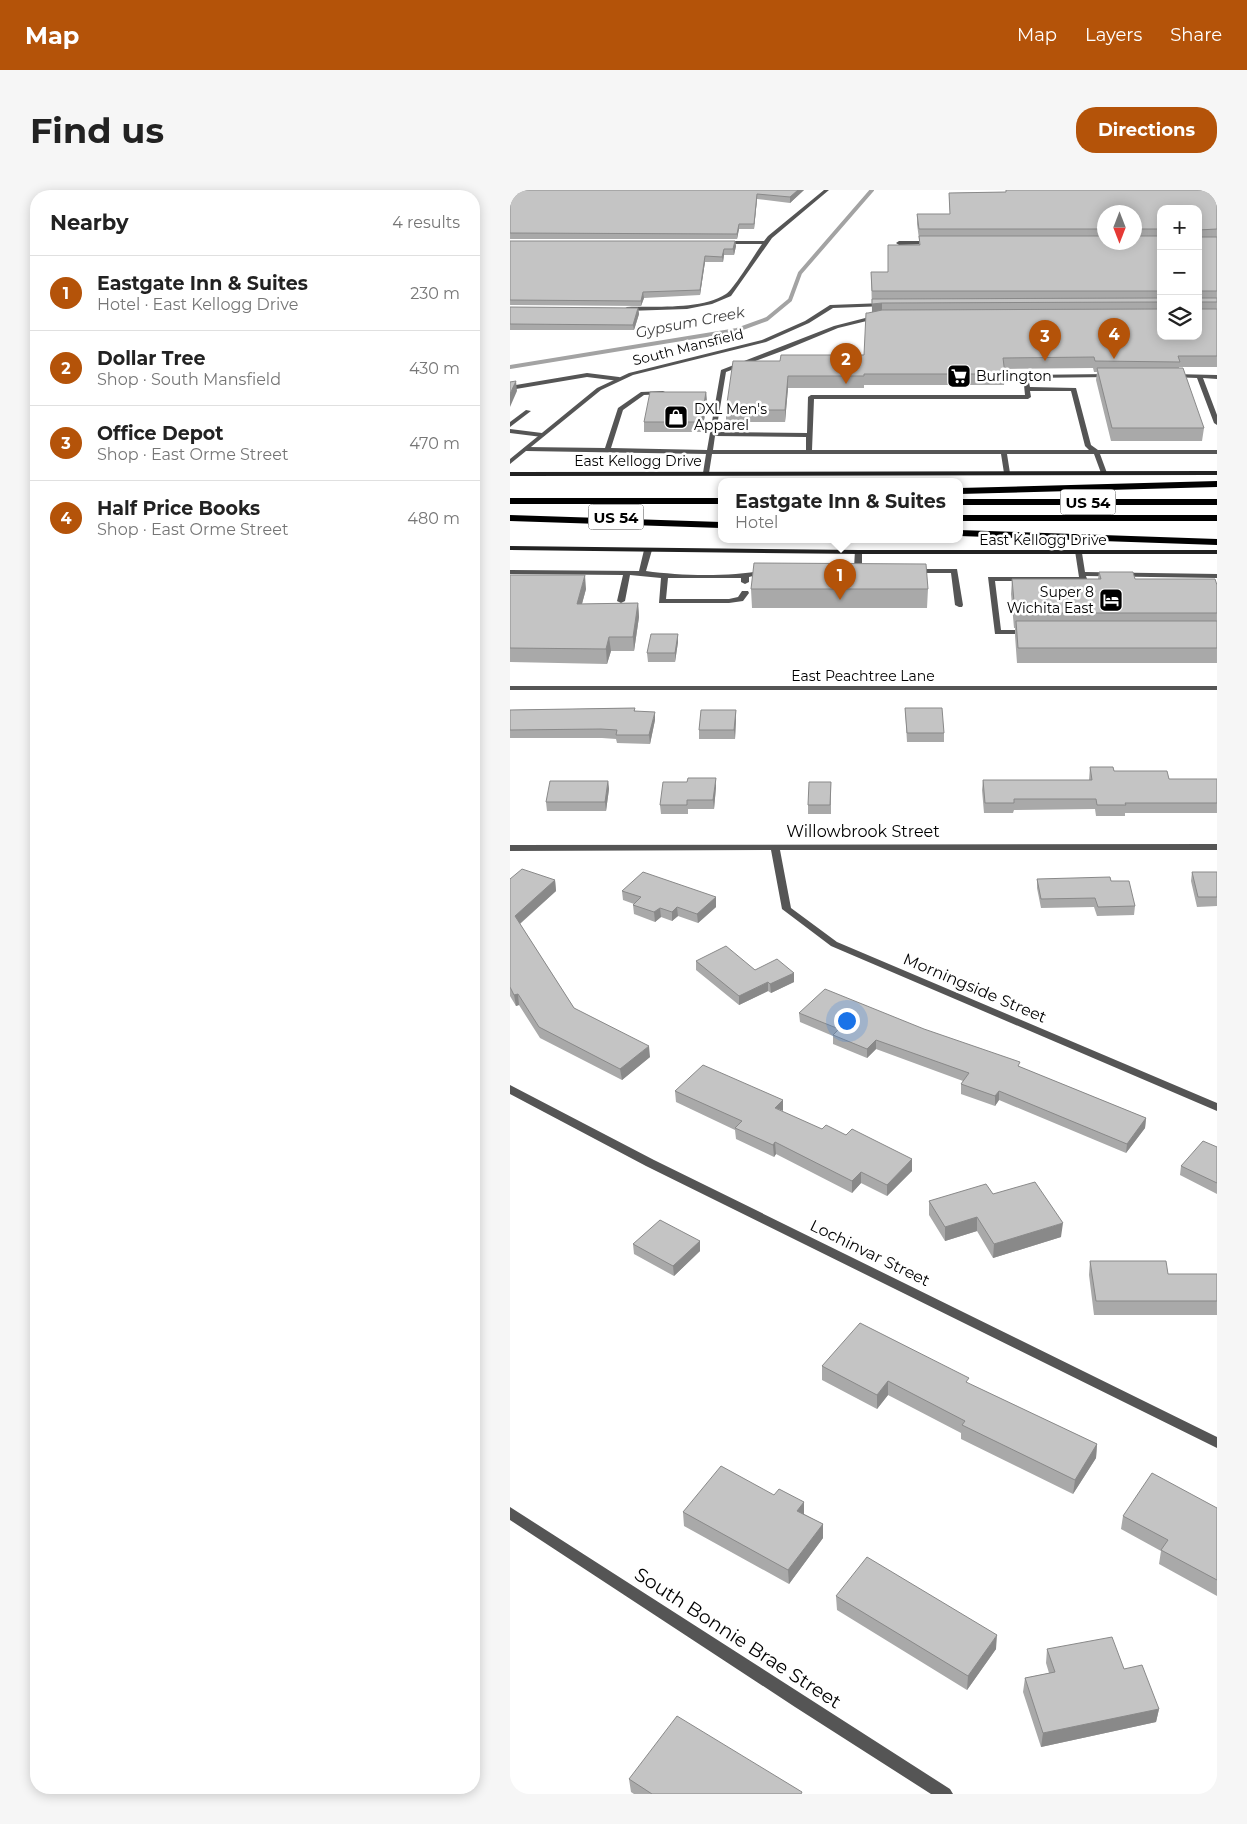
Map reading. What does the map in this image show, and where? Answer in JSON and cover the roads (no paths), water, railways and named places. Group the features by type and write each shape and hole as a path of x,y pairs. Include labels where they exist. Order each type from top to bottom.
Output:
{"highway":[{"path":"963,491 1217,484"},
{"path":"577,501 718,497"},
{"name":"US 54","path":"510,501 718,501"},
{"name":"US 54","path":"963,502 1217,502"},
{"path":"510,517 718,525"},
{"name":"US 54","path":"510,517 718,517"},
{"name":"US 54","path":"963,518 1217,518"},
{"path":"963,533 1217,542"}],"main road":[{"name":"East Kellogg Drive","path":"510,474 1217,473"},
{"name":"East Kellogg Drive","path":"510,548 858,552 1217,552"}],"street":[{"path":"621,309 686,307 730,294 770,237 827,190"},
{"path":"718,242 766,243"},
{"path":"899,243 938,243"},
{"name":"South Mansfield","path":"510,462 599,389 631,374 764,341 807,322 832,306 889,305"},
{"path":"706,474 723,371 858,319 882,317"},
{"path":"510,388 587,375 619,379"},
{"path":"809,452 811,397 1028,397 1025,376 1112,376"},
{"path":"1170,376 1217,376"},
{"path":"1199,376 1217,423"},
{"path":"1027,389 1074,389 1088,446 1096,452 1104,473"},
{"path":"607,451 620,409 643,393 671,393"},
{"path":"709,393 718,393"},
{"path":"510,425 528,411"},
{"path":"510,431 542,435"},
{"path":"712,434 810,434"},
{"path":"526,449 710,452 1217,452"},
{"path":"1004,452 1007,473"},
{"path":"642,573 648,550"},
{"path":"858,552 858,570"},
{"path":"1078,553 1083,577"},
{"path":"848,570 868,570"},
{"path":"510,572 627,572 665,576 745,579 771,571"},
{"path":"906,571 954,571 959,605"},
{"path":"621,601 627,572"},
{"path":"1115,583 1130,579 1135,575"},
{"path":"1038,632 998,632 991,579 1135,575 1217,576"},
{"path":"665,576 662,601 729,601 740,599 745,593"},
{"path":"1083,577 1097,582"},
{"name":"East Peachtree Lane","path":"510,688 1217,688"},
{"name":"Willowbrook Street","path":"510,848 775,846 1217,847"},
{"name":"Morningside Street","path":"775,846 787,909 834,944 1217,1106"},
{"name":"Lochinvar Street","path":"510,1089 650,1163 1217,1442"},
{"name":"South Bonnie Brae Street","path":"510,1513 945,1794"}],"waterway":[{"name":"Gypsum Creek","path":"510,367 737,330 767,319 790,300 800,273 872,190"}],"place":[{"name":"Half Price Books","path":"1114,359"},
{"name":"Office Depot","path":"1045,361"},
{"name":"Burlington","path":"959,376"},
{"name":"Dollar Tree","path":"846,384"},
{"name":"DXL Men's Apparel","path":"676,417"},
{"name":"Eastgate Inn & Suites","path":"840,600"},
{"name":"Super 8 Wichita East","path":"1111,600"}]}
